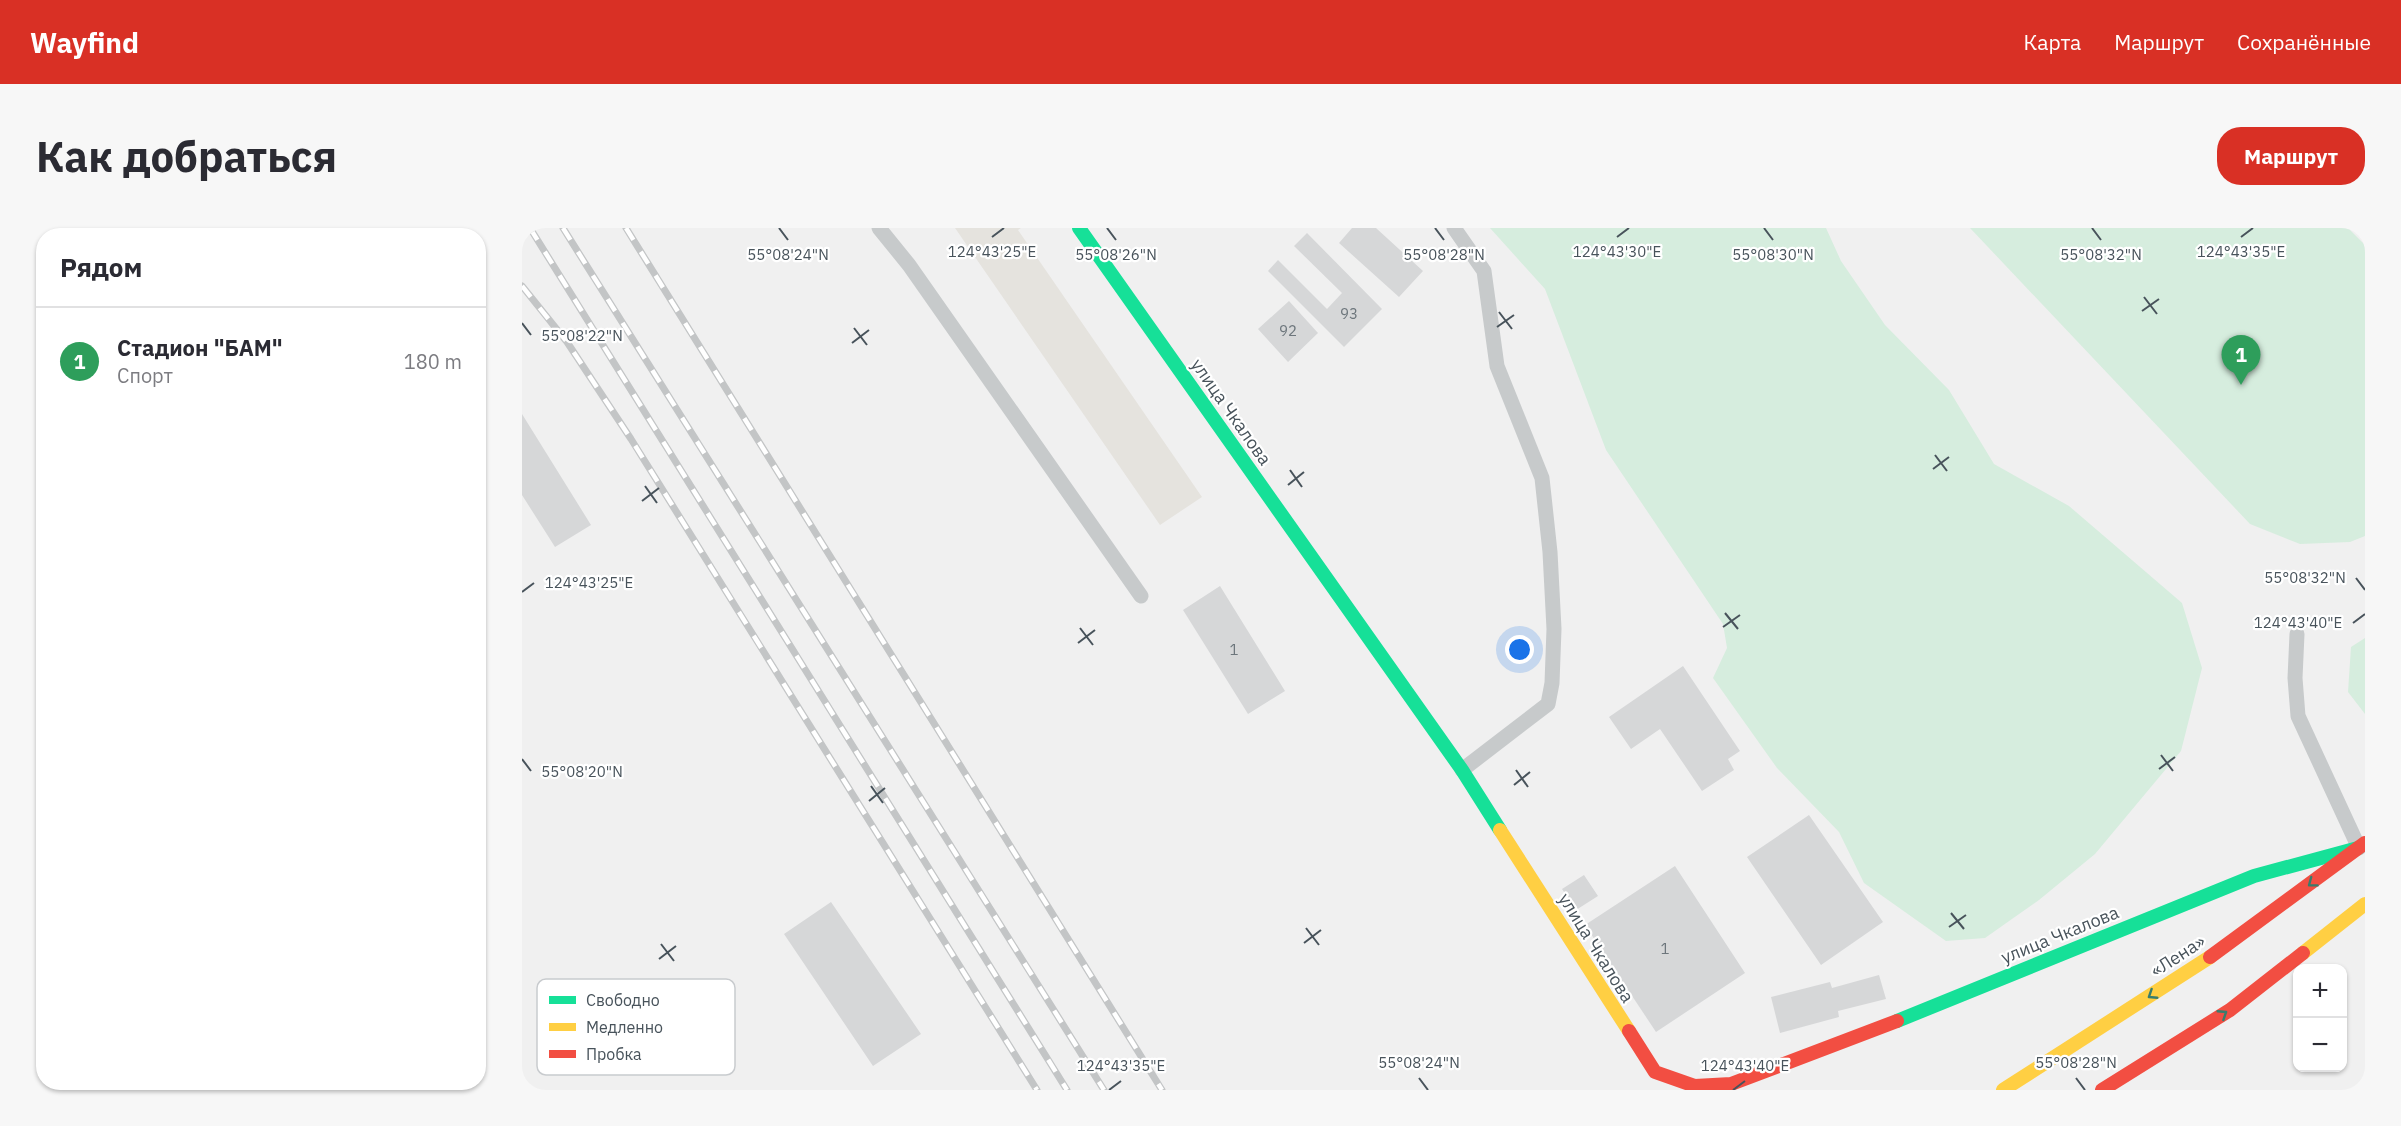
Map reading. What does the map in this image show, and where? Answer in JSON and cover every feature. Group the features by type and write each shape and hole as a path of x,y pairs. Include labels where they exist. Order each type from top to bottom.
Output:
{"main road":[{"name":"улица Чкалова","path":"1079,228 1462,770 1655,1072 1695,1086 1731,1084 1906,1018 2254,876 2363,849"},
{"name":"«Лена»","path":"2003,1090 2223,949 2363,849"},
{"path":"2102,1090 2230,1010 2365,904"}],"lane":[{"path":"879,228 909,265 1141,596"},
{"path":"1454,228 1484,271 1497,366 1542,478 1550,552 1554,629 1552,683 1548,704 1462,770"},
{"path":"2297,634 2295,678 2298,716 2363,849"}],"shaded area":[{"path":"955,228 1021,228 1018,230 1202,497 1160,525"}],"green space":[{"path":"1490,228 1826,228 1841,261 1885,325 1949,390 1994,464 2069,506 2182,603 2202,668 2181,751 2095,854 2039,900 1985,938 1946,941 1864,883 1839,832 1777,768 1713,678 1727,648 1723,624 1606,450 1545,289"},
{"path":"1970,228 2348,228 2365,245 2365,536 2350,542 2300,544 2250,524"},
{"path":"2365,638 2365,714 2348,692 2351,647"}],"building":[{"path":"1352,228 1376,228 1423,271 1399,297 1339,243"},
{"path":"1307,233 1382,309 1344,347 1268,271 1278,260 1327,309 1342,293 1294,246"},
{"path":"1289,301 1318,333 1288,362 1258,329"},
{"path":"522,414 591,525 555,547 522,495"},
{"path":"1220,586 1285,691 1248,714 1183,610"},
{"path":"1683,666 1740,751 1728,759 1734,770 1702,791 1660,729 1631,749 1609,717"},
{"path":"1809,815 1883,922 1821,965 1747,857"},
{"path":"1675,866 1745,973 1656,1032 1585,925"},
{"path":"1584,875 1598,896 1576,910 1562,889"},
{"path":"831,902 921,1034 873,1066 784,934"},
{"path":"1879,975 1886,999 1838,1011 1839,1017 1780,1033 1771,997 1830,982 1832,988"}],"railway":[{"path":"530,228 1067,1090"},
{"path":"563,228 1104,1090"},
{"path":"626,228 1162,1090"},
{"path":"522,286 567,342 631,439 1037,1090"}],"traffic: fast":[{"path":"1079,228 1462,770 1500,830"},
{"path":"1897,1021 2254,876 2358,848"}],"traffic: slow":[{"path":"1500,830 1629,1031"},
{"path":"2303,953 2365,904"},
{"path":"2003,1090 2210,957"}],"traffic: jam":[{"path":"2210,957 2365,843"},
{"path":"2102,1090 2230,1010 2303,953"},
{"path":"1629,1031 1655,1072 1695,1086 1731,1084 1897,1021"}],"place":[{"name":"Стадион \"БАМ\"","path":"2241,385"}]}
